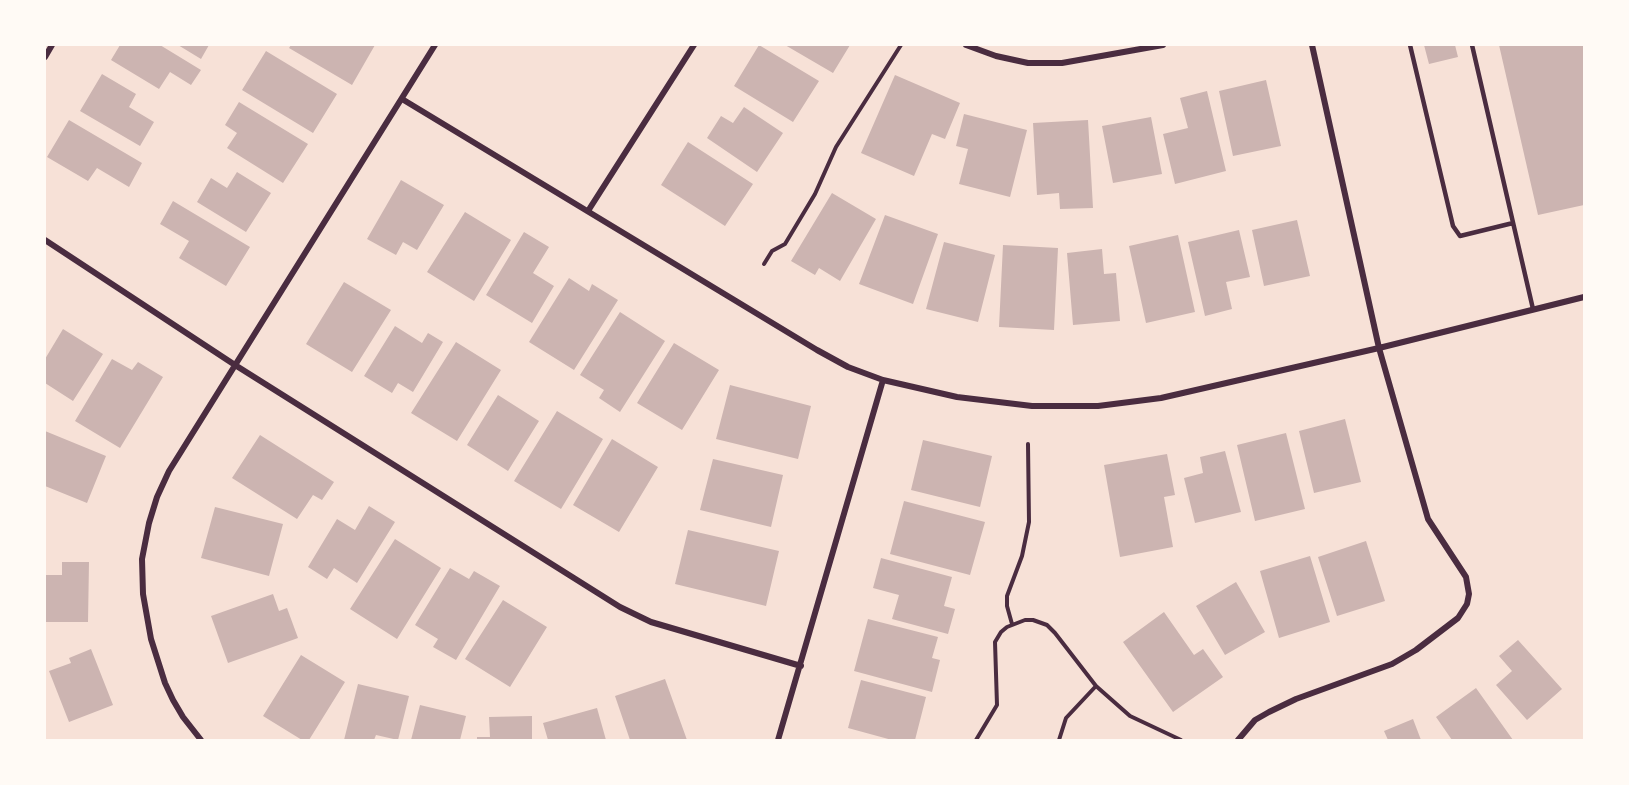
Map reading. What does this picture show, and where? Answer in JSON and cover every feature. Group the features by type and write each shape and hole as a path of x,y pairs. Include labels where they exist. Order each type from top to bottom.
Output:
{"street":[{"path":"45,57 52,45"},
{"path":"201,740 183,717 165,683 151,639 143,594 142,559 148,523 169,471 435,45"},
{"path":"588,211 694,45"},
{"path":"966,45 996,56 1028,63 1062,63 1163,45"},
{"path":"1238,740 1255,720 1269,712 1296,699 1400,660 1452,623 1462,613 1467,604 1469,591 1466,577 1428,519 1379,348 1312,45"},
{"path":"402,99 848,367 884,380 957,397 1026,406 1098,406 1161,398 1379,348 1584,297"},
{"path":"45,240 235,365 620,607 651,622 801,666"},
{"path":"778,740 884,380"}],"lane":[{"path":"1410,45 1453,226 1460,236 1513,223"},
{"path":"1472,45 1533,309"}],"path":[{"path":"764,264 772,251 785,244 815,194 836,147 901,45"},
{"path":"1012,624 1007,596 1022,556 1029,522 1028,444"},
{"path":"976,740 997,705 995,642 1001,632 1012,624 1033,620 1047,625 1096,686 1130,716 1181,740"},
{"path":"1059,740 1066,718 1096,686"}],"building":[{"path":"120,45 160,45 201,70 191,85 170,72 159,89 111,60"},
{"path":"178,45 209,45 201,59"},
{"path":"291,45 375,45 352,85 289,48"},
{"path":"759,45 819,81 793,122 734,86"},
{"path":"785,45 850,45 833,73"},
{"path":"1424,45 1455,45 1458,57 1429,64"},
{"path":"1499,45 1584,45 1584,205 1538,215"},
{"path":"266,51 337,94 313,133 242,90"},
{"path":"102,74 136,94 129,107 154,122 140,146 80,111"},
{"path":"895,75 960,103 945,139 932,134 914,176 861,153"},
{"path":"1266,80 1281,146 1233,156 1219,91"},
{"path":"1207,91 1226,171 1175,184 1163,134 1188,128 1180,98"},
{"path":"239,102 308,144 283,183 227,148 237,133 225,125"},
{"path":"744,107 783,133 757,172 707,138 721,116 733,123"},
{"path":"964,114 1027,130 1010,197 959,184 968,149 956,146"},
{"path":"1151,117 1162,174 1113,183 1102,126"},
{"path":"69,120 142,163 129,187 97,168 88,181 47,157"},
{"path":"1088,120 1093,208 1060,209 1059,193 1037,195 1033,123"},
{"path":"688,142 753,184 725,226 661,185"},
{"path":"237,172 271,193 246,232 197,202 211,178 227,188"},
{"path":"401,180 444,205 417,250 403,242 396,255 367,239"},
{"path":"832,193 876,219 840,281 819,268 815,275 791,261"},
{"path":"173,201 250,247 226,286 179,258 189,241 160,224"},
{"path":"465,212 511,240 474,301 427,272"},
{"path":"885,215 938,234 913,304 859,284"},
{"path":"1297,220 1310,276 1264,286 1252,230"},
{"path":"1239,230 1250,277 1226,282 1232,309 1205,316 1188,242"},
{"path":"524,232 549,247 533,273 554,286 532,323 486,295"},
{"path":"1178,235 1195,312 1146,323 1129,246"},
{"path":"944,242 995,255 978,322 926,309"},
{"path":"1003,245 1058,248 1054,330 999,327"},
{"path":"1102,249 1104,274 1116,273 1120,321 1073,325 1067,253"},
{"path":"569,278 589,291 592,284 618,300 574,370 529,342"},
{"path":"344,282 391,310 352,372 306,344"},
{"path":"620,312 665,341 620,412 599,398 604,390 580,375"},
{"path":"395,326 422,343 428,333 443,342 413,392 398,383 392,393 364,376"},
{"path":"63,329 103,354 73,401 45,383 45,359"},
{"path":"456,342 501,370 457,441 411,413"},
{"path":"674,343 719,370 682,430 637,403"},
{"path":"112,359 132,370 138,362 163,377 120,448 75,421"},
{"path":"730,385 811,406 798,459 716,439"},
{"path":"498,395 539,421 508,471 467,445"},
{"path":"557,411 603,439 561,509 514,481"},
{"path":"1345,419 1361,482 1314,493 1299,431"},
{"path":"45,431 106,456 87,503 45,486"},
{"path":"1286,433 1305,509 1255,521 1237,445"},
{"path":"260,435 334,482 322,500 313,495 297,519 232,478"},
{"path":"612,439 658,467 619,532 573,505"},
{"path":"923,440 992,456 980,507 911,490"},
{"path":"1225,451 1241,512 1195,523 1184,478 1203,473 1200,457"},
{"path":"1167,454 1175,495 1164,497 1173,547 1120,557 1104,465"},
{"path":"713,459 783,475 771,527 700,510"},
{"path":"904,501 985,522 970,575 890,554"},
{"path":"369,506 395,522 357,583 334,568 327,579 308,567 337,519 355,530"},
{"path":"215,507 283,524 269,576 201,558"},
{"path":"688,530 779,551 766,606 675,584"},
{"path":"395,539 441,568 397,639 350,609"},
{"path":"1366,541 1385,601 1337,616 1318,557"},
{"path":"1310,556 1330,622 1279,638 1260,571"},
{"path":"881,558 952,577 944,606 955,609 948,634 892,619 899,595 873,588"},
{"path":"62,562 89,562 88,622 45,622 45,575 62,575"},
{"path":"450,568 469,579 474,571 500,586 456,660 433,647 438,639 415,625"},
{"path":"1236,582 1265,632 1225,655 1196,606"},
{"path":"273,594 279,611 287,608 298,638 228,663 211,616"},
{"path":"503,600 547,627 510,687 465,659"},
{"path":"1164,612 1194,655 1203,649 1223,677 1173,712 1123,642"},
{"path":"868,619 938,637 932,658 940,660 932,692 854,671"},
{"path":"1518,640 1562,689 1527,720 1496,685 1512,671 1499,656"},
{"path":"91,649 113,705 69,722 49,671 71,663 69,658"},
{"path":"301,655 345,682 309,740 302,740 263,716"},
{"path":"665,679 687,740 630,740 615,696"},
{"path":"861,680 926,697 915,740 892,740 848,728"},
{"path":"358,684 409,696 398,740 376,735 374,740 344,740"},
{"path":"1476,688 1513,740 1452,740 1436,717"},
{"path":"420,705 466,716 460,740 411,740"},
{"path":"597,708 606,740 548,740 543,723"},
{"path":"532,716 532,740 477,740 477,737 490,737 489,717"},
{"path":"1413,719 1421,740 1388,740 1384,731"}]}
